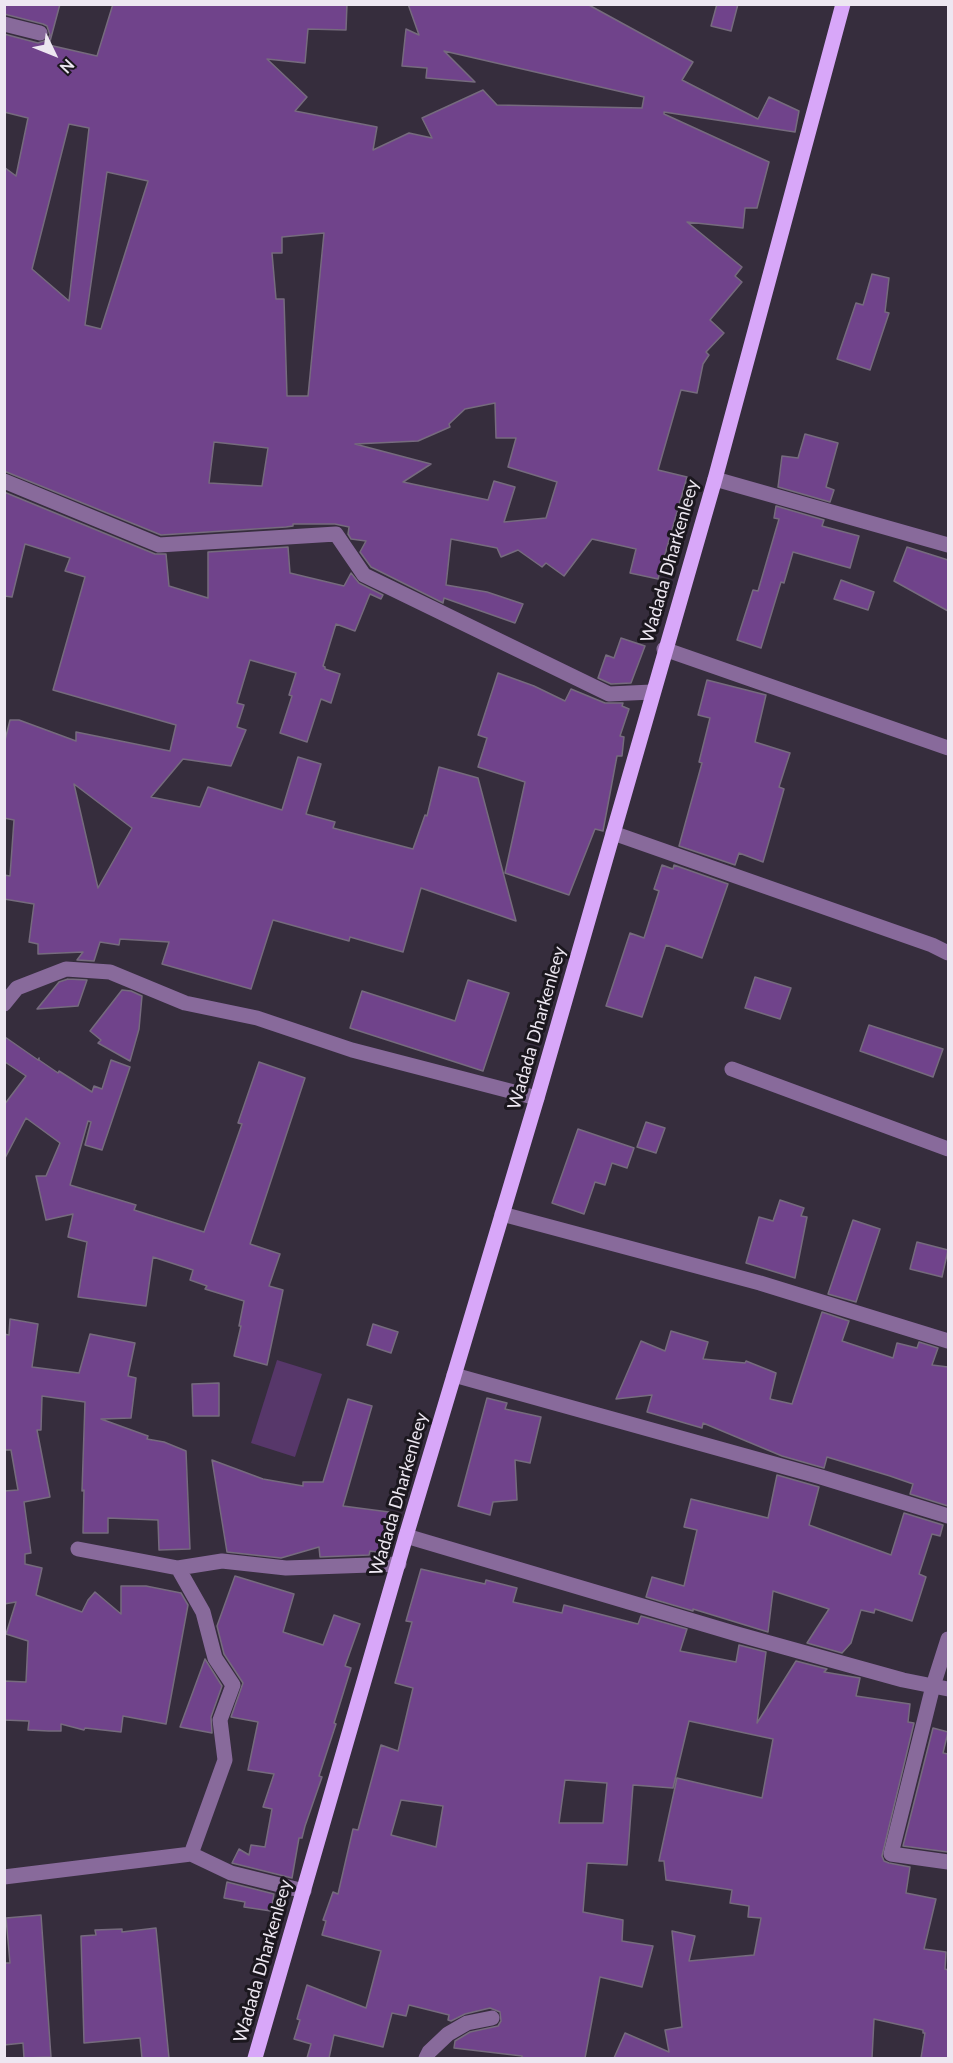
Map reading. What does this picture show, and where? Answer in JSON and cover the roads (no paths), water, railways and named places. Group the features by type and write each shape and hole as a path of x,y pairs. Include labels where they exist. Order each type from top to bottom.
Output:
{"main road":[{"name":"Wadada Dharkenleey","path":"255,2058 406,1536 537,1098 715,478 843,4"}],"street":[{"path":"4,24 40,33"},
{"path":"715,478 948,545"},
{"path":"4,481 159,545 336,534 364,575 609,694 652,692"},
{"path":"664,650 948,748"},
{"path":"613,832 932,945 948,953"},
{"path":"4,1004 16,988 66,969 110,972 185,1003 257,1017 352,1050 537,1098"},
{"path":"732,1069 948,1149"},
{"path":"502,1214 760,1283 948,1341"},
{"path":"454,1375 821,1477 948,1516"},
{"path":"406,1536 737,1634 903,1680 948,1689"},
{"path":"78,1549 178,1568 222,1561 286,1568 399,1564"},
{"path":"178,1568 203,1612 215,1658 233,1685 220,1720 225,1760 192,1854"},
{"path":"948,1640 933,1686 891,1854 948,1862"},
{"path":"4,1877 192,1854 231,1873 304,1891"},
{"path":"426,2058 429,2052 448,2034 466,2023 492,2018"}]}
